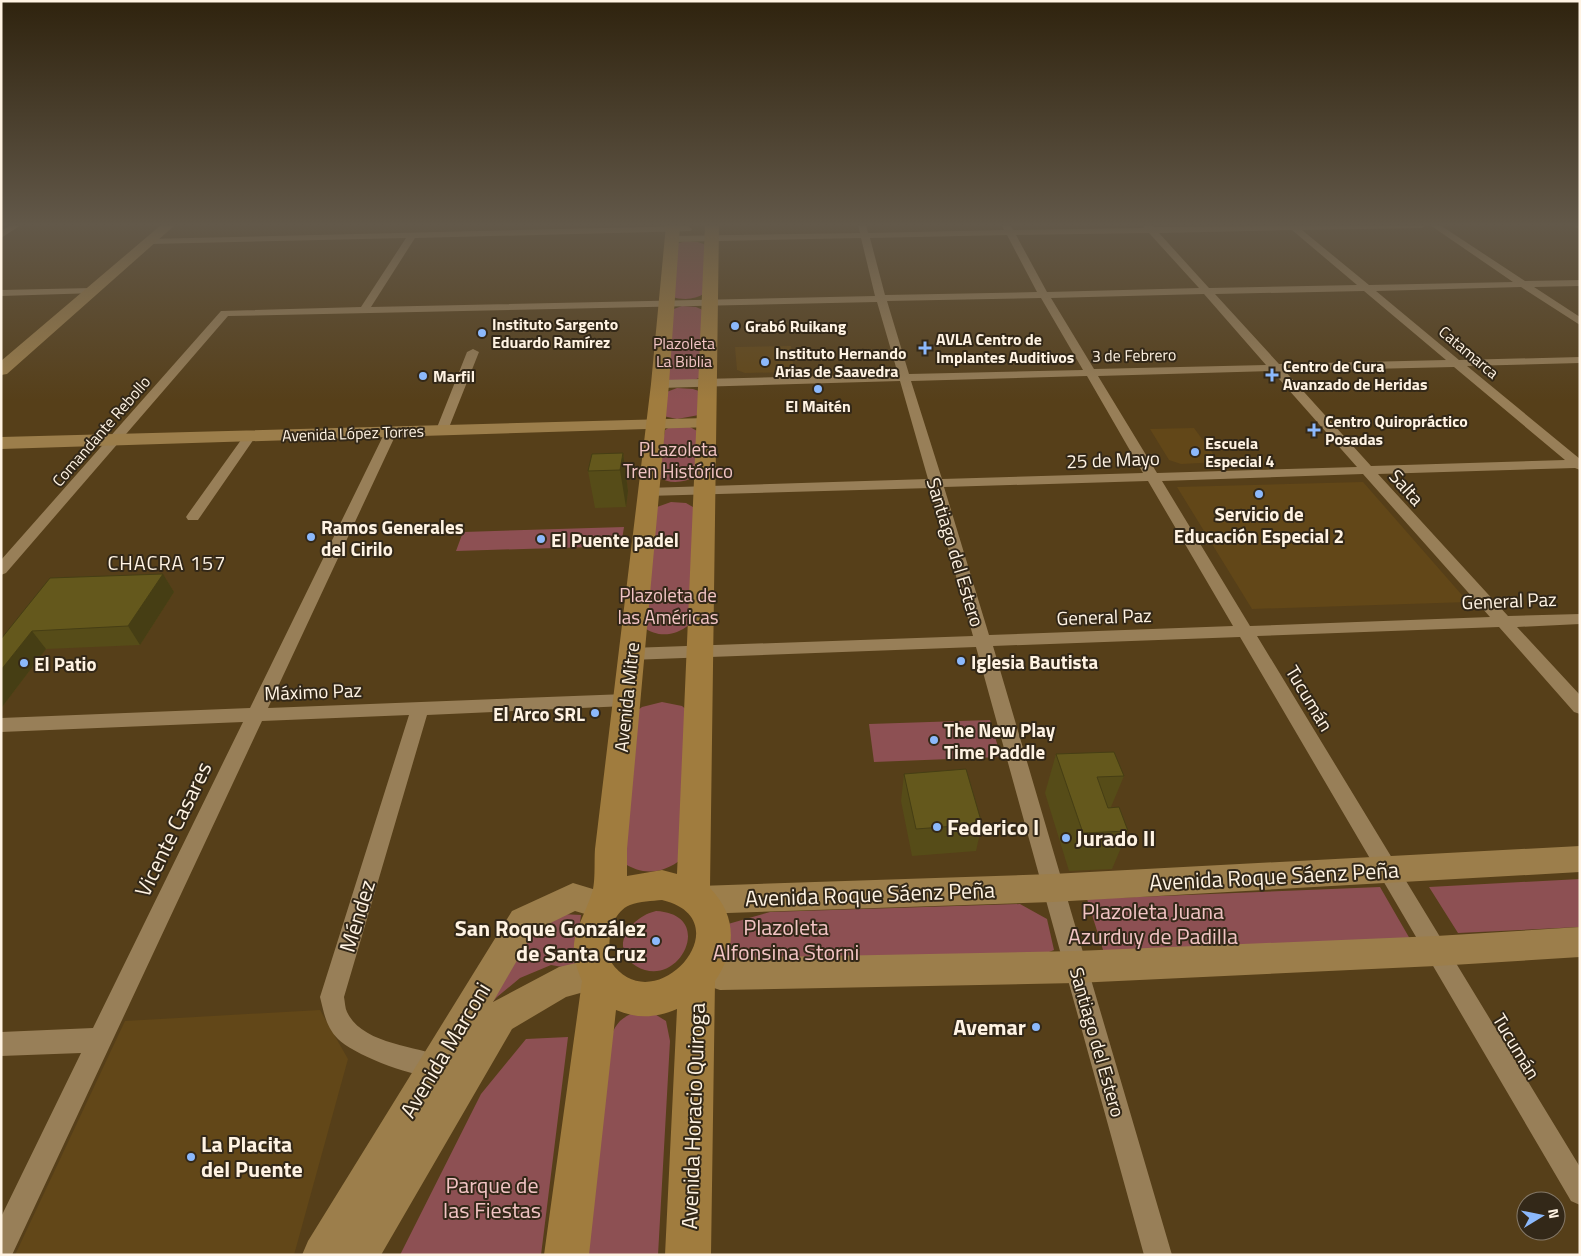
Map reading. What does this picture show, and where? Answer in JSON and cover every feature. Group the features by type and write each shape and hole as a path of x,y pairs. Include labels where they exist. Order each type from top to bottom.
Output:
{"main road":[{"path":"1,370 102,284"},
{"name":"Avenida Mitre","path":"607,903 630,654 660,384 668,284"},
{"path":"696,898 710,284"},
{"name":"Avenida López Torres","path":"1,444 706,422"},
{"name":"Avenida Roque Sáenz Peña","path":"696,898 1052,888 1580,859"},
{"path":"662,885 678,888 696,898 712,921 714,938 711,955 700,973 688,986 670,995 649,1000 629,997 612,989 599,977 592,962 590,946 594,930 607,903 628,891 662,885"},
{"name":"Avenida Marconi","path":"322,1255 523,921 572,897 607,903"},
{"path":"700,973 1076,967 1436,951 1580,942"},
{"name":"Avenida Horacio Quiroga","path":"688,1255 700,973"},
{"path":"566,1255 599,977"},
{"name":"Avenida Marconi","path":"358,1255 500,1017 559,983 599,977"}],"street":[{"path":"364,310 381,284"},
{"name":"Santiago del Estero","path":"877,284 1158,1255"},
{"name":"Tucumán","path":"1038,284 1580,1192"},
{"name":"Salta","path":"1199,284 1502,622 1580,706"},
{"name":"Catamarca","path":"1361,284 1579,465"},
{"path":"1523,284 1580,322"},
{"path":"364,310 1545,284"},
{"path":"1,293 92,292"},
{"name":"Comandante Rebollo","path":"1,570 226,313 364,310"},
{"path":"442,430 474,352"},
{"name":"3 de Febrero","path":"660,384 905,376 1580,360"},
{"name":"Vicente Casares","path":"1,1247 391,432"},
{"path":"193,516 250,436"},
{"name":"25 de Mayo","path":"647,492 1579,465"},
{"name":"General Paz","path":"630,654 1580,619"},
{"name":"Máximo Paz","path":"1,725 626,700"},
{"name":"Méndez","path":"420,708 332,997 337,1019 353,1035 371,1047 435,1066"},
{"path":"1,1044 100,1040"}],"shaded area":[{"name":"Instituto Hernando Arias de Saavedra","path":"791,346 794,372 745,373 737,370 735,347"},
{"path":"1194,428 1219,462 1181,464 1169,460 1150,429"},
{"path":"1363,482 1468,602 1252,609 1177,487"},
{"name":"La Placita del Puente","path":"320,1010 348,1059 294,1255 15,1255 125,1021"}],"green space":[{"path":"673,284 705,284 705,293 697,297 685,299 672,297"},
{"name":"Plazoleta La Biblia","path":"682,306 696,307 705,311 699,378 687,381 673,381 665,379 671,310"},
{"path":"677,388 699,391 699,415 677,419 663,416 664,393"},
{"name":"PLazoleta Tren Histórico","path":"670,427 690,427 699,432 696,476 687,480 671,482 657,476 665,430"},
{"name":"Plazoleta de las Américas","path":"671,502 686,503 698,510 689,625 672,633 660,634 643,627 657,507"},
{"name":"El Puente padel","path":"624,527 621,546 456,551 463,532"},
{"path":"662,702 682,706 689,712 682,859 667,868 645,871 637,870 622,862 634,713 642,707"},
{"name":"The New Play Time Paddle","path":"990,720 1001,757 874,762 869,724"},
{"path":"1580,879 1580,927 1458,933 1429,887"},
{"name":"Plazoleta Juana Azurduy de Padilla","path":"1380,887 1410,939 1104,953 1087,899"},
{"name":"Plazoleta Alfonsina Storni","path":"1020,904 1047,919 1054,950 1034,958 727,962 720,944 728,924 770,912"},
{"path":"656,911 675,915 685,925 688,937 685,949 677,961 666,969 651,971 636,966 628,959 624,951 623,942 631,926 647,914"},
{"path":"562,914 581,915 574,969 551,965 520,978 497,997 469,1028 525,943 539,927"},
{"path":"639,1011 653,1013 666,1021 670,1041 658,1255 586,1255 607,1046 612,1033 621,1020"},
{"name":"Parque de las Fiestas","path":"568,1037 541,1255 400,1255 481,1094 526,1039"}],"building":[{"path":"623,453 620,470 588,471 592,454"},
{"path":"163,574 128,626 32,631 1,670 1,639 50,578"},
{"path":"1114,752 1124,776 1097,777 1108,808 1119,807 1128,831 1083,833 1056,754"},
{"path":"966,769 982,824 916,829 904,774"}],"place":[{"name":"Grabó Ruikang","path":"735,326"},
{"name":"Instituto Sargento Eduardo Ramírez","path":"482,333"},
{"name":"AVLA Centro de Implantes Auditivos","path":"925,348"},
{"name":"Instituto Hernando Arias de Saavedra","path":"765,362"},
{"name":"Centro de Cura Avanzado de Heridas","path":"1272,375"},
{"name":"Marfil","path":"423,376"},
{"name":"El Maitén","path":"818,389"},
{"name":"Centro Quiropráctico Posadas","path":"1314,430"},
{"name":"Escuela Especial 4","path":"1195,452"},
{"name":"Servicio de Educación Especial 2","path":"1259,494"},
{"name":"Ramos Generales del Cirilo","path":"311,537"},
{"name":"El Puente padel","path":"541,539"},
{"name":"Iglesia Bautista","path":"961,661"},
{"name":"El Patio","path":"24,663"},
{"name":"El Arco SRL","path":"595,713"},
{"name":"The New Play Time Paddle","path":"934,740"},
{"name":"Federico I","path":"937,827"},
{"name":"Jurado II","path":"1066,838"},
{"name":"San Roque González de Santa Cruz","path":"656,941"},
{"name":"Avemar","path":"1036,1027"},
{"name":"La Placita del Puente","path":"191,1157"}],"district":[{"name":"CHACRA 157","path":"167,562"}]}
